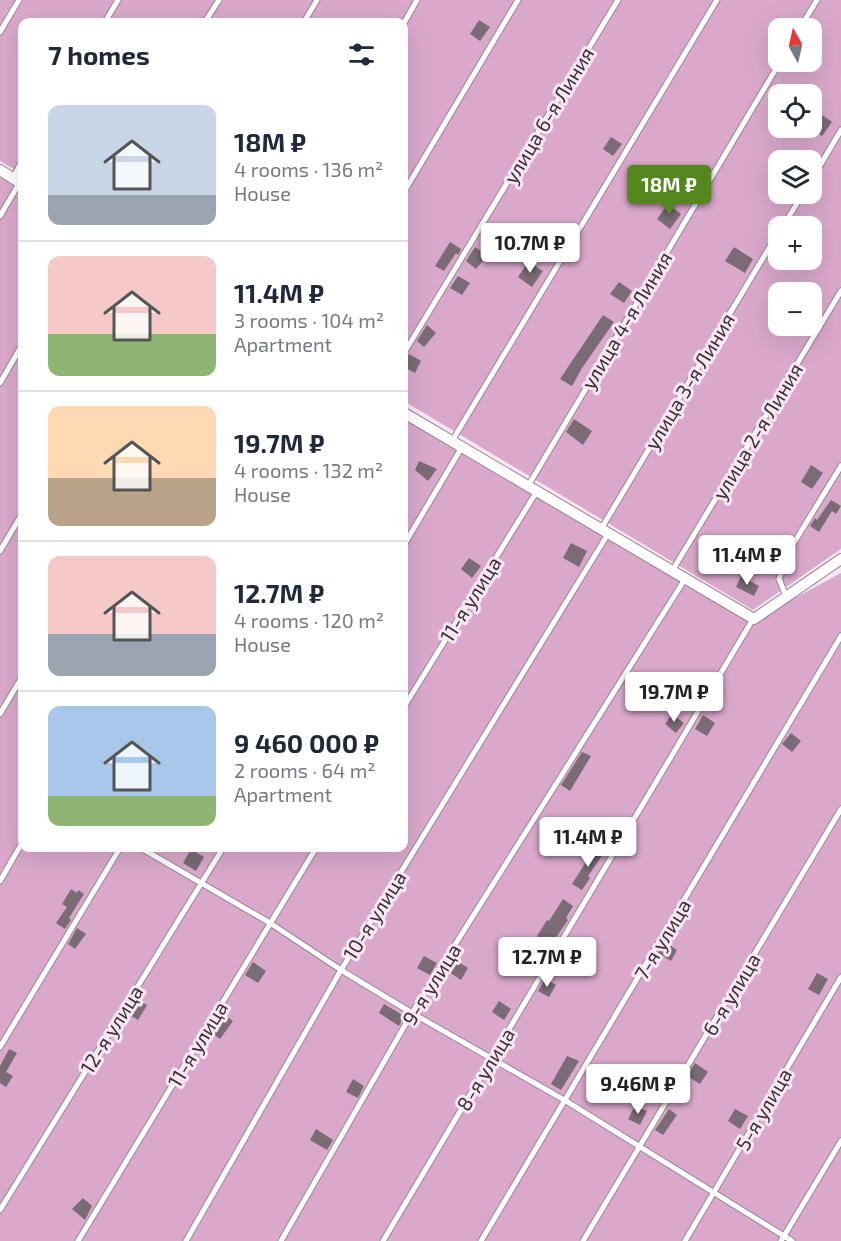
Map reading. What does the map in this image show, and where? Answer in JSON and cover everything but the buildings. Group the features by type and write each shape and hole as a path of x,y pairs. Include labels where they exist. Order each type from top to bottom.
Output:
{"street":[{"path":"0,170 18,181"},
{"path":"408,415 754,619 841,559"}],"lane":[{"path":"0,32 19,0"},
{"path":"107,18 118,0"},
{"path":"208,18 219,0"},
{"path":"306,18 317,0"},
{"path":"406,18 417,0"},
{"path":"408,185 518,0"},
{"name":"улица 6-я Линия","path":"408,346 618,0"},
{"path":"408,537 457,444 717,0"},
{"path":"806,18 817,0"},
{"name":"улица 4-я Линия","path":"533,489 774,72"},
{"path":"822,162 841,130"},
{"path":"0,216 18,181"},
{"name":"улица 3-я Линия","path":"605,531 768,250"},
{"name":"улица 2-я Линия","path":"672,571 841,291"},
{"path":"0,383 18,352"},
{"path":"786,597 779,579 792,546 841,466"},
{"name":"11-я улица","path":"408,700 533,489"},
{"path":"0,551 18,520"},
{"name":"10-я улица","path":"186,1241 341,970 605,531"},
{"name":"9-я улица","path":"281,1241 412,1013 685,578"},
{"name":"8-я улица","path":"383,1241 754,619"},
{"name":"7-я улица","path":"481,1241 841,636"},
{"path":"0,714 18,684"},
{"name":"6-я улица","path":"584,1241 841,808"},
{"path":"0,881 18,850"},
{"path":"0,1047 118,852"},
{"path":"148,852 270,923 412,1013 566,1101 714,1192 783,1238 792,1241"},
{"name":"12-я улица","path":"0,1210 221,852"},
{"name":"11-я улица","path":"78,1241 314,852"},
{"name":"5-я улица","path":"685,1241 841,977"},
{"path":"783,1238 841,1141"}],"shaded area":[{"path":"0,0 841,0 841,549 753,610 408,403 408,18 18,18 18,172 0,161"},
{"path":"0,173 18,184 18,852 408,852 408,415 753,621 841,573 841,1241 0,1241"}]}
